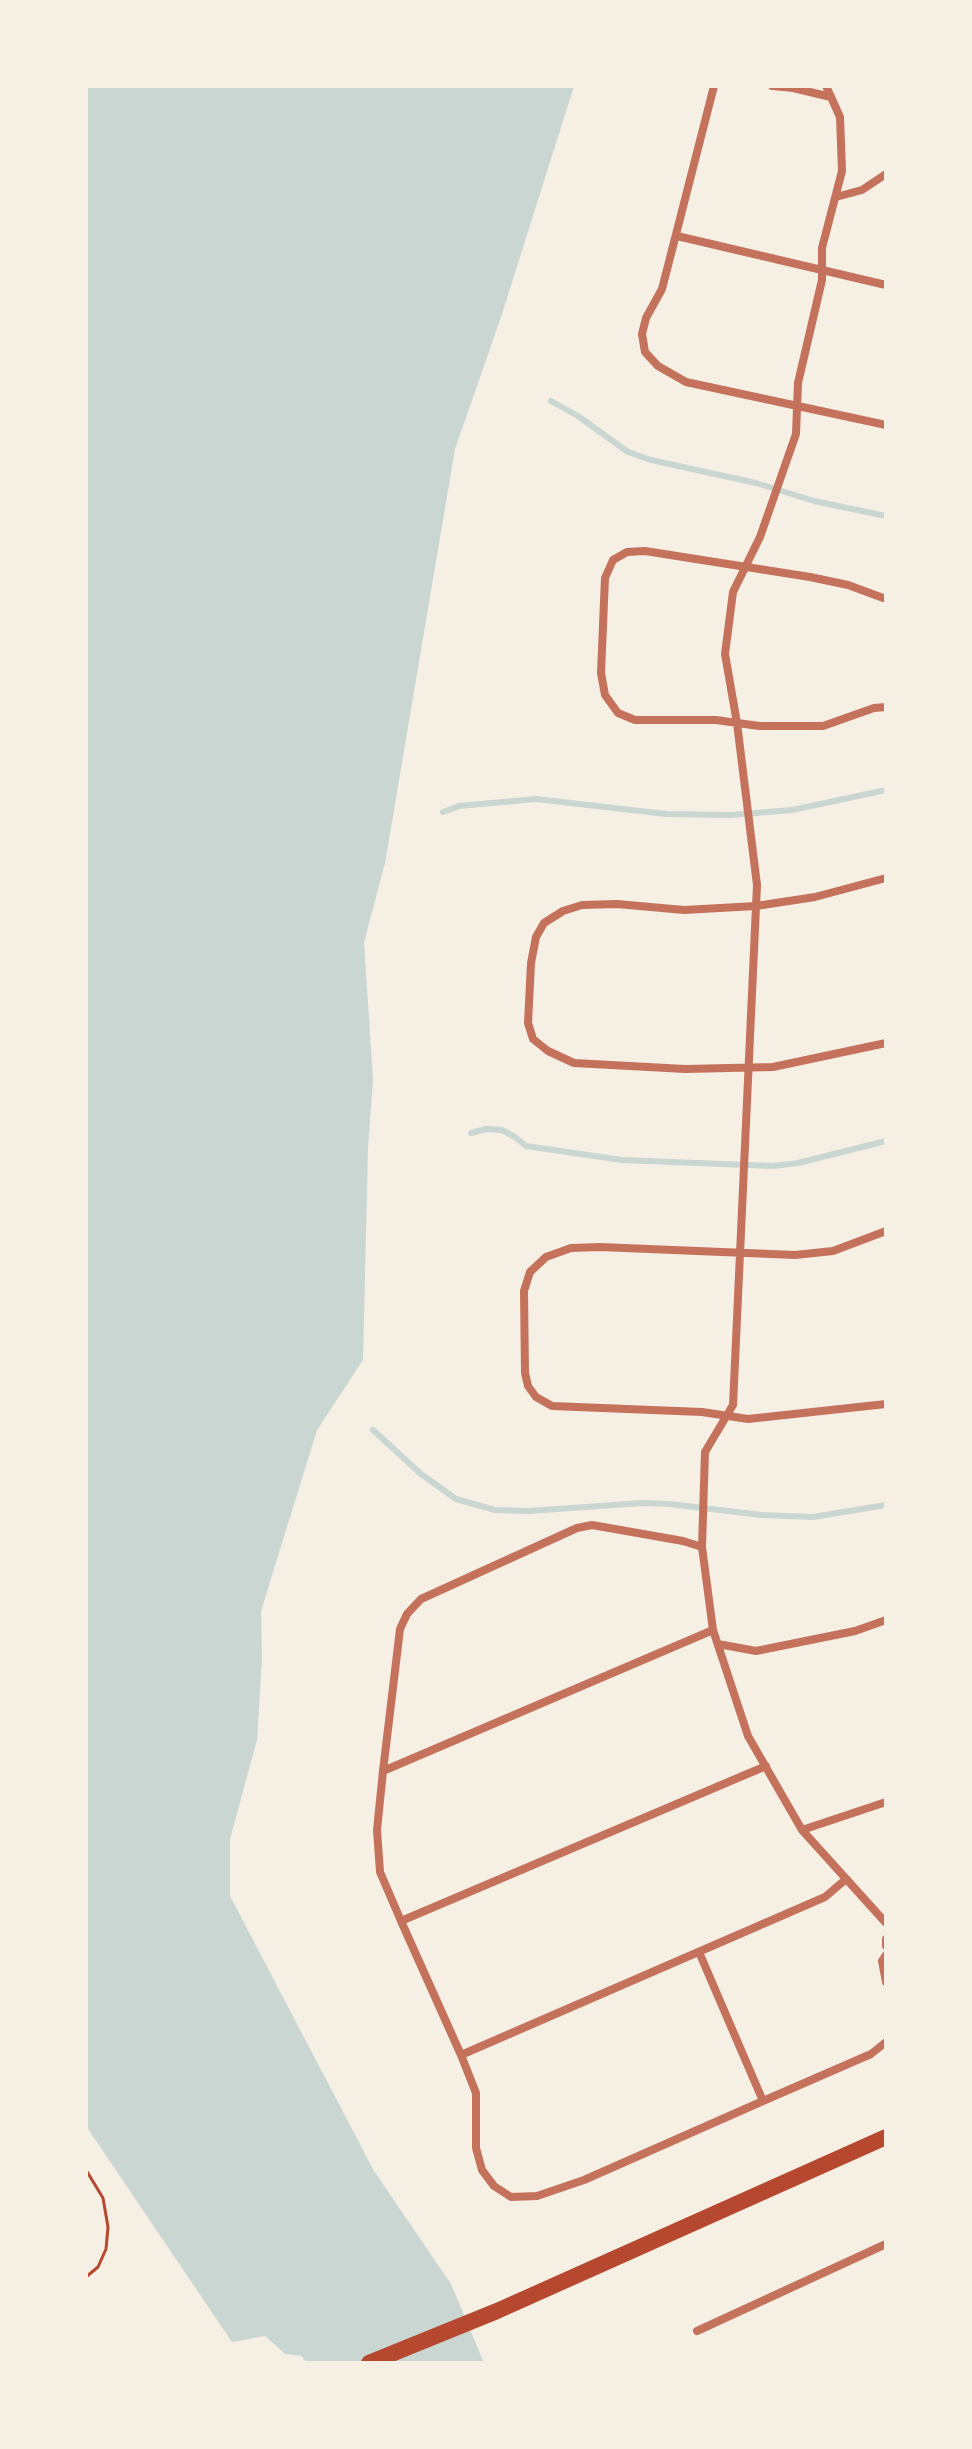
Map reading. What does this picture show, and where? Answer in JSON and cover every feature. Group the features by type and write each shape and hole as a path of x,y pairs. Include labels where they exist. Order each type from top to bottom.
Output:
{"main road":[{"path":"369,2363 497,2311 886,2137"}],"street":[{"path":"714,86 662,289 646,318 642,334 645,352 658,366 686,382 886,425"},
{"path":"772,86 831,97"},
{"path":"826,86 840,117 842,171 822,248 822,270 798,383 796,434 760,537 733,592 725,654 737,723 757,885 733,1405 705,1452 702,1547 713,1630 748,1736 802,1830 886,1923"},
{"path":"836,197 862,190 886,174"},
{"path":"677,236 886,285"},
{"path":"886,599 848,585 645,551 627,552 613,560 605,578 601,673 605,695 618,713 635,720 716,720 759,726 823,726 874,708 886,707"},
{"path":"886,878 815,897 756,906 684,910 617,904 582,905 563,911 544,923 536,937 531,963 528,1023 533,1039 548,1051 574,1063 685,1069 773,1067 886,1043"},
{"path":"886,1231 833,1251 795,1255 571,1248 546,1257 530,1272 524,1291 525,1373 528,1386 536,1397 552,1406 748,1419 886,1404"},
{"path":"702,1547 592,1525 577,1528 421,1599 407,1614 400,1629 377,1830 380,1872 476,2093 476,2148 482,2170 494,2186 511,2197 537,2196 584,2180 871,2054 886,2042"},
{"path":"718,1644 756,1651 855,1631 886,1620"},
{"path":"383,1771 713,1630"},
{"path":"401,1921 766,1766"},
{"path":"802,1830 886,1802"},
{"path":"461,2055 825,1897 845,1880"},
{"path":"886,1939 886,1946"},
{"path":"699,1952 763,2101"},
{"path":"886,1955 882,1961 886,1982"},
{"path":"697,2331 886,2244"}],"path":[{"path":"86,2170 103,2198 108,2227 106,2249 98,2267 86,2277"}],"shaded area":[{"path":"86,86 574,86 501,317 455,449 385,863 364,942 373,1080 368,1148 363,1360 317,1430 261,1611 262,1659 257,1740 230,1839 230,1896 374,2171 451,2284 484,2363 306,2363 302,2356 285,2354 265,2336 232,2342 86,2126"}],"waterway":[{"path":"551,401 578,416 628,452 651,460 886,516"},
{"path":"443,812 459,806 536,799 666,814 731,815 792,810 886,790"},
{"path":"471,1133 486,1129 502,1130 526,1146 622,1160 773,1166 798,1163 886,1141"},
{"path":"373,1430 421,1474 456,1499 495,1510 529,1511 642,1503 813,1517 886,1505"}]}
